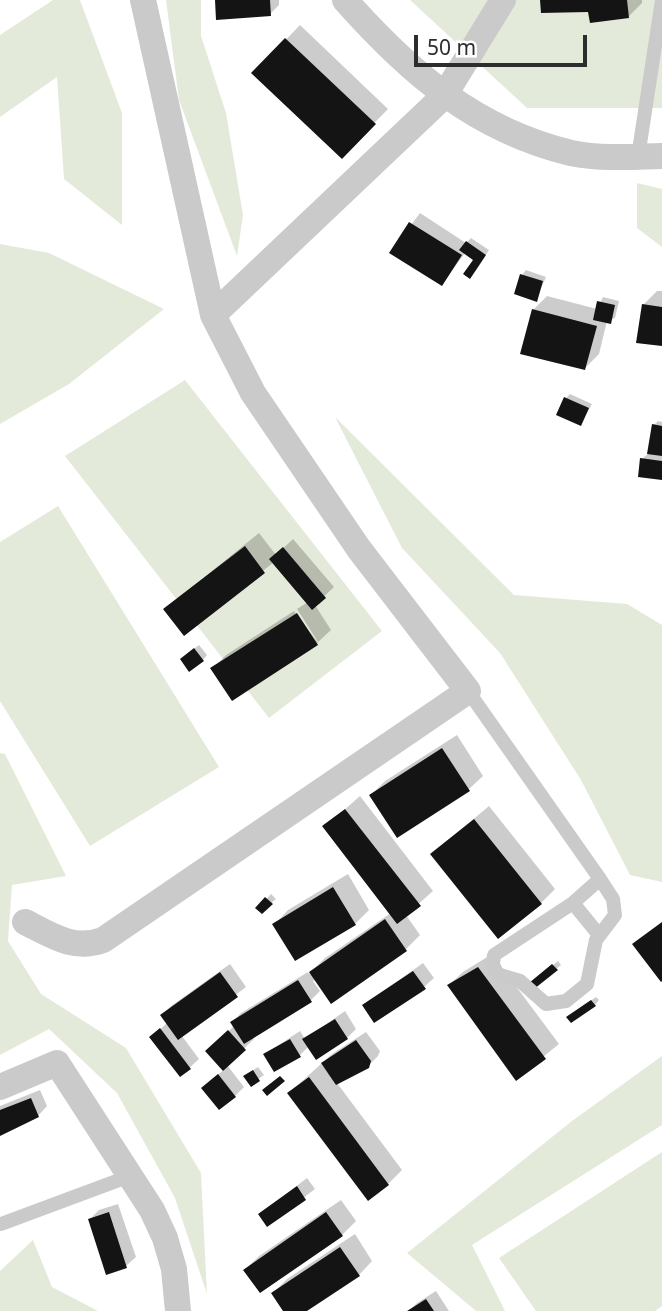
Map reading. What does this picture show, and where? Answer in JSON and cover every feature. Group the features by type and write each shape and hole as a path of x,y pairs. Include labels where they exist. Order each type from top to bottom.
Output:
{"street":[{"path":"25,922 75,944 88,946 103,940 468,691 359,549 253,393 213,315 143,0"},
{"path":"345,0 375,34 444,96 506,132 573,153 650,156"},
{"path":"213,315 444,96 503,0"},
{"path":"0,1087 57,1063 130,1176 165,1238 174,1269 177,1311"}],"lane":[{"path":"650,156 662,0"},
{"path":"468,691 600,879 616,907 613,920 599,934 587,984 566,1001 545,1004 520,981 497,974 493,964 494,954 573,903 600,879"},
{"path":"573,903 599,934"},
{"path":"1,1224 130,1176"}],"green space":[{"path":"53,0 80,0 122,113 122,225 64,179 57,77 0,117 0,35"},
{"path":"166,0 201,0 201,36 226,113 243,215 237,256 179,100"},
{"path":"410,0 662,0 662,108 527,108"},
{"path":"637,183 662,189 662,247 637,228"},
{"path":"0,244 49,253 164,309 69,384 0,424"},
{"path":"185,380 382,631 269,718 65,456"},
{"path":"335,417 514,595 627,604 662,625 662,882 630,875 581,780 500,653 402,548"},
{"path":"58,506 219,767 90,846 0,701 0,542"},
{"path":"0,753 5,754 66,876 12,885 8,941 41,994 126,1048 201,1173 207,1294 175,1198 117,1093 49,1029 0,1055"},
{"path":"662,1056 662,1125 472,1245 505,1311 476,1311 407,1253 572,1121"},
{"path":"662,1152 662,1306 655,1311 536,1311 499,1258"},
{"path":"33,1240 52,1287 98,1311 0,1311 0,1271"}],"building":[{"path":"215,0 270,0 271,16 216,20"},
{"path":"540,0 627,0 629,18 590,23 588,12 541,13"},
{"path":"285,38 376,124 342,159 251,73"},
{"path":"409,222 462,255 442,286 389,253"},
{"path":"466,241 486,255 470,279 463,274 473,260 459,250"},
{"path":"520,274 543,281 537,302 514,294"},
{"path":"597,301 615,305 611,324 593,320"},
{"path":"642,304 662,307 662,346 636,343"},
{"path":"532,309 597,326 585,370 520,354"},
{"path":"564,397 589,408 581,426 556,415"},
{"path":"652,424 662,426 662,456 647,454"},
{"path":"640,458 662,461 662,480 638,477"},
{"path":"245,546 265,573 184,636 163,609"},
{"path":"283,547 326,598 312,610 269,559"},
{"path":"297,613 318,645 232,701 210,668"},
{"path":"194,648 204,661 189,672 180,659"},
{"path":"442,748 470,791 397,838 369,795"},
{"path":"345,809 421,906 397,924 322,826"},
{"path":"474,819 542,904 498,939 430,854"},
{"path":"333,887 356,925 295,961 272,924"},
{"path":"265,897 273,904 262,914 255,908"},
{"path":"385,919 407,951 331,1004 309,972"},
{"path":"662,922 662,981 661,982 632,944"},
{"path":"552,964 558,970 534,989 529,983"},
{"path":"478,967 546,1059 516,1081 447,985"},
{"path":"413,971 426,989 374,1023 362,1005"},
{"path":"220,972 238,997 178,1040 160,1015"},
{"path":"298,980 312,1002 244,1044 230,1022"},
{"path":"591,1000 596,1006 571,1023 566,1017"},
{"path":"335,1019 348,1039 316,1060 302,1039"},
{"path":"160,1028 191,1069 180,1077 149,1037"},
{"path":"228,1030 246,1050 223,1071 205,1051"},
{"path":"290,1039 301,1057 274,1072 263,1054"},
{"path":"356,1040 371,1061 369,1068 336,1085 321,1063"},
{"path":"253,1070 260,1081 251,1087 243,1076"},
{"path":"218,1074 236,1097 219,1110 201,1088"},
{"path":"280,1076 285,1081 267,1096 262,1090"},
{"path":"309,1077 389,1185 368,1201 287,1093"},
{"path":"31,1098 39,1117 0,1136 0,1110"},
{"path":"297,1186 306,1200 267,1227 258,1214"},
{"path":"109,1212 127,1268 106,1275 88,1219"},
{"path":"326,1212 343,1236 260,1293 243,1270"},
{"path":"340,1247 360,1276 307,1311 283,1311 271,1293"},
{"path":"426,1299 434,1311 407,1311"}]}
